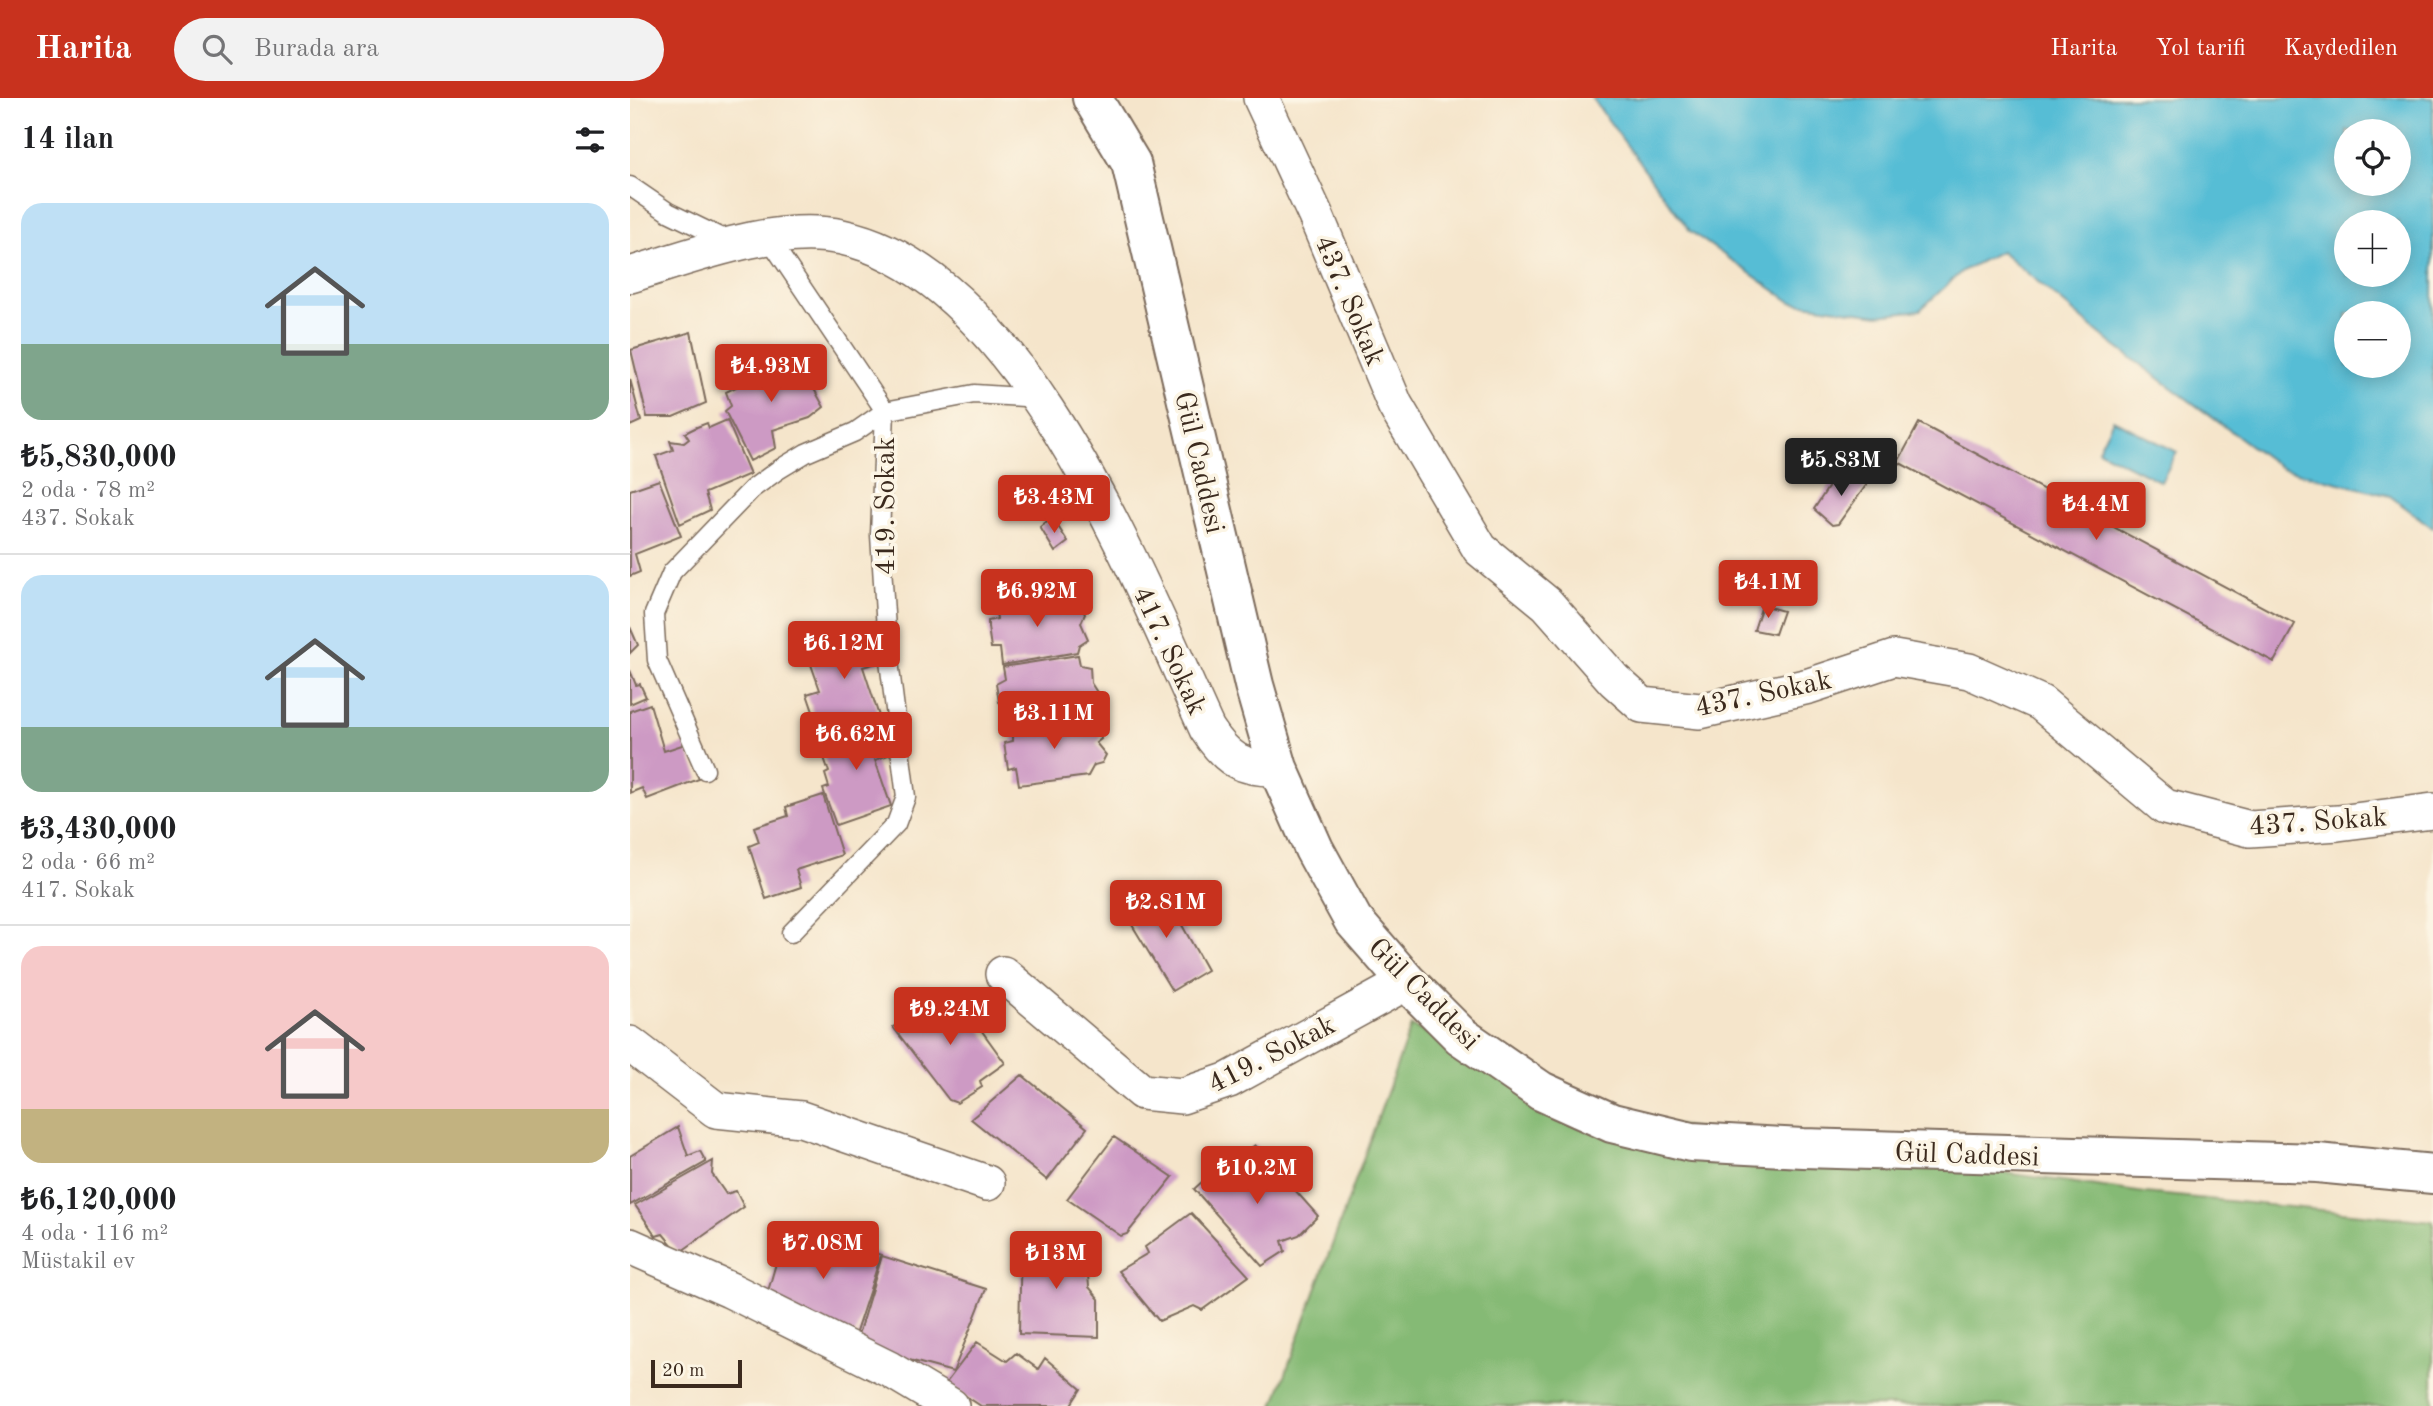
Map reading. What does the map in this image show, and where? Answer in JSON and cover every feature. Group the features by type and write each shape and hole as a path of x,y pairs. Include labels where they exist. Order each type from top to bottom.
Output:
{"main road":[{"name":"Gül Caddesi","path":"1092,98 1131,163 1254,685 1278,768 1314,849 1353,920 1407,982 1461,1036 1541,1090 1612,1123 1691,1142 1803,1148 2317,1163 2433,1174"}],"street":[{"name":"437. Sokak","path":"1261,98 1315,214 1395,405 1479,550 1547,604 1614,680 1642,705 1700,712 1809,686 1894,658 1969,671 2042,703 2165,807 2250,829 2338,823 2433,811"},
{"name":"417. Sokak","path":"630,275 752,241 806,233 842,236 881,249 909,264 964,308 989,334 1039,398 1102,501 1208,729 1220,748 1253,769 1278,768"},
{"name":"419. Sokak","path":"1003,974 1142,1092 1182,1096 1229,1080 1407,982"},
{"path":"630,1044 716,1110 801,1119 987,1184"},
{"path":"630,1246 730,1290 865,1357 951,1406"}],"lane":[{"path":"630,186 668,212 752,241"},
{"name":"419. Sokak","path":"752,241 885,411 880,535 887,645 906,797 896,824 791,933"},
{"path":"705,770 657,660 654,614 664,585 672,572 752,489 806,453 855,432 885,411 974,394 1039,398"}],"green space":[{"path":"1411,1026 1612,1116 2145,1193 2433,1221 2433,1406 1274,1406"}],"water":[{"path":"1592,98 2433,98 2433,528 2390,496 2281,468 2111,343 2001,251 1962,271 1920,310 1878,315 1791,302 1690,231"},
{"path":"2113,420 2177,452 2161,482 2098,450"}],"building":[{"path":"691,332 706,403 673,417 647,417 631,350"},
{"path":"795,355 824,407 810,418 773,430 776,448 750,461 725,411 731,406 726,392 740,385 737,377 743,374 746,382 757,378 757,367"},
{"path":"630,379 641,421 630,426"},
{"path":"727,420 750,474 705,493 710,510 680,524 656,456 673,450 670,441 684,443 689,439 685,433 707,423 709,428"},
{"path":"1919,423 2295,624 2274,662 1898,462"},
{"path":"1854,468 1870,480 1838,524 1832,525 1814,509 1831,483 1841,488"},
{"path":"659,480 681,536 635,554 640,572 630,576 630,490"},
{"path":"1052,517 1068,542 1055,552 1040,527"},
{"path":"1065,596 1072,605 1081,606 1085,614 1081,623 1088,639 1079,645 1077,652 1002,665 1000,648 991,648 988,627 988,621 997,619 995,605"},
{"path":"1762,605 1783,611 1775,634 1754,630"},
{"path":"868,626 880,662 863,667 879,716 821,735 807,694 820,690 808,656 821,652 818,643"},
{"path":"630,627 638,645 630,653"},
{"path":"1078,655 1080,665 1090,667 1091,683 1098,694 1085,713 1011,725 1007,709 999,702 996,684 1005,679 1003,667"},
{"path":"630,670 636,685 640,684 646,697 630,704"},
{"path":"650,704 664,751 685,744 699,779 647,799 642,788 630,793 630,711"},
{"path":"1086,718 1089,726 1099,728 1101,739 1096,743 1106,755 1102,763 1094,765 1088,776 1019,785 1016,767 1008,769 1004,743 1013,741 1013,727"},
{"path":"880,719 891,754 875,760 891,806 836,825 823,789 829,787 825,774 829,772 820,746 833,742 830,736"},
{"path":"823,795 842,855 796,870 801,887 766,899 749,846 759,842 754,827 788,816 786,807"},
{"path":"1163,891 1207,970 1172,991 1123,910"},
{"path":"953,991 1005,1063 980,1081 982,1087 957,1103 949,1100 893,1027"},
{"path":"1022,1075 1087,1128 1047,1180 971,1119"},
{"path":"678,1127 688,1156 700,1151 706,1162 630,1205 630,1156"},
{"path":"1114,1137 1173,1177 1127,1234 1121,1236 1067,1199"},
{"path":"1255,1145 1318,1216 1299,1235 1282,1241 1285,1251 1262,1266 1194,1189 1214,1171 1225,1176 1246,1160 1247,1151"},
{"path":"713,1161 712,1174 726,1194 736,1191 744,1207 679,1253 663,1234 656,1236 635,1205"},
{"path":"1191,1213 1249,1276 1202,1310 1194,1306 1159,1321 1118,1271 1148,1253 1145,1247"},
{"path":"800,1231 881,1255 855,1335 764,1305 781,1246"},
{"path":"1061,1238 1066,1247 1086,1250 1089,1287 1099,1299 1099,1337 1019,1334 1021,1240"},
{"path":"882,1256 986,1289 953,1372 869,1349 858,1335"},
{"path":"977,1342 1007,1361 1016,1353 1038,1369 1045,1358 1081,1389 1070,1406 981,1406 946,1383"}]}
